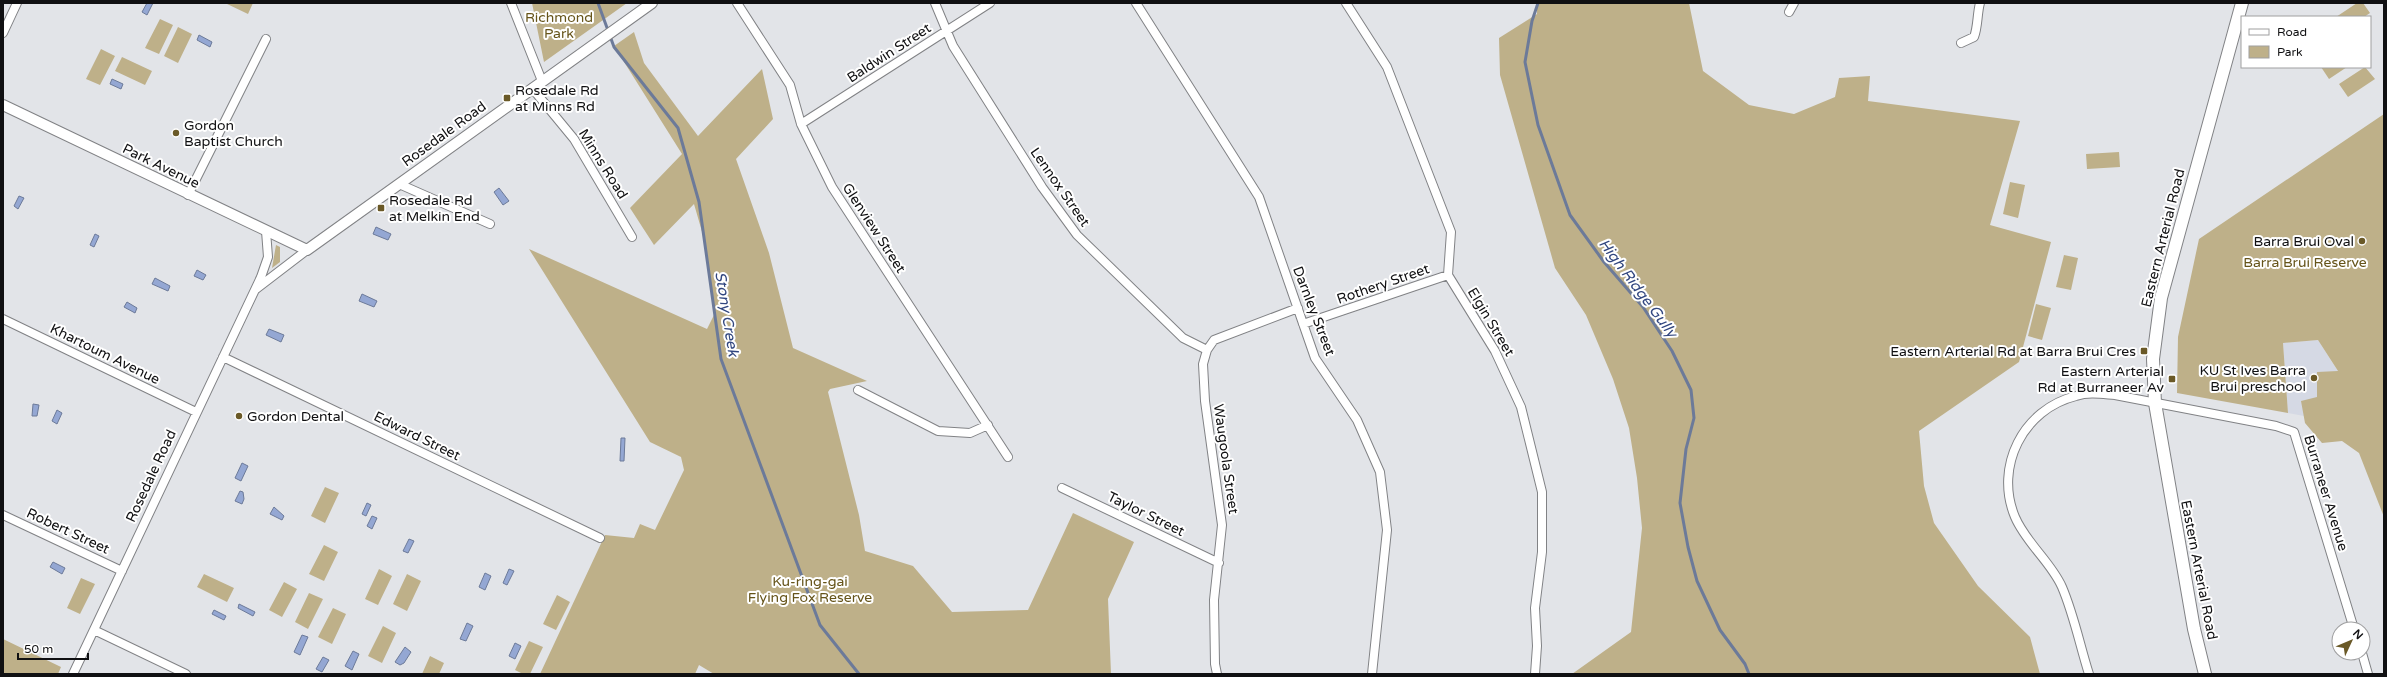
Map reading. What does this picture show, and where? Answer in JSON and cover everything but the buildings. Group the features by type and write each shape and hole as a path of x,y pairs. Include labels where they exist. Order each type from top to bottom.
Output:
{"main road":[{"name":"Eastern Arterial Road","path":"2205,674 2192,614 2155,402 2153,359 2161,298 2242,3"}],"street":[{"path":"3,33 17,3"},
{"path":"511,3 542,81"},
{"name":"Rosedale Road","path":"254,291 307,250 652,3"},
{"name":"Glenview Street","path":"737,3 790,85 801,124 832,188 1008,457"},
{"name":"Lennox Street","path":"935,3 953,46 1042,187 1077,235 1183,338 1207,350"},
{"name":"Baldwin Street","path":"801,124 990,3"},
{"name":"Darnley Street","path":"1136,3 1259,197 1315,358 1357,420 1380,472 1387,530 1372,674"},
{"path":"1346,3 1387,67 1451,232 1448,275"},
{"path":"1789,12 1794,3"},
{"path":"1961,43 1974,37 1977,30 1976,18 1980,3"},
{"path":"188,195 266,39"},
{"name":"Minns Road","path":"532,88 574,139 632,237"},
{"name":"Park Avenue","path":"3,105 188,195 307,250"},
{"path":"399,184 490,224"},
{"name":"Rosedale Road","path":"73,674 254,291 268,257 266,231"},
{"name":"Rothery Street","path":"1303,324 1448,275"},
{"name":"Elgin Street","path":"1448,275 1495,351 1521,407 1542,492 1542,552 1535,608 1537,646 1535,674"},
{"path":"1207,350 1214,340 1298,308"},
{"name":"Khartoum Avenue","path":"3,319 196,412"},
{"name":"Waugoola Street","path":"1207,350 1203,364 1205,401 1222,525 1214,600 1215,664 1217,674"},
{"name":"Edward Street","path":"223,357 600,538"},
{"path":"858,390 938,431 970,433 988,426"},
{"path":"2089,674 2061,586 2021,529 2015,517 2008,488 2011,458 2016,446 2028,426 2037,416 2061,401 2093,393 2155,402"},
{"name":"Burraneer Avenue","path":"2155,402 2276,426 2294,432 2352,621"},
{"name":"Taylor Street","path":"1062,488 1219,564"},
{"name":"Robert Street","path":"3,514 122,571"},
{"path":"94,630 186,674"},
{"path":"2364,661 2368,674"}],"shaded area":[{"name":"KU St Ives Barra Brui preschool","path":"2318,340 2369,420 2347,424 2288,413 2283,343"}],"green space":[{"path":"225,3 253,3 248,14"},
{"name":"Richmond Park","path":"532,3 627,3 544,62"},
{"path":"1537,3 1689,3 1703,71 1749,105 1794,114 1835,97 1839,78 1870,76 1868,101 2020,121 1990,225 2051,242 2019,362 1919,431 1924,486 1934,523 1978,586 2030,637 2040,674 1572,674 1631,632 1642,528 1637,478 1629,428 1613,379 1586,315 1555,268 1500,75 1499,38 1537,14"},
{"path":"2357,3 2363,3 2370,13 2366,16 2338,16"},
{"path":"160,19 173,25 159,54 145,48"},
{"path":"178,27 192,34 178,63 164,56"},
{"name":"Ku-ring-gai Flying Fox Reserve","path":"634,32 644,63 698,136 762,69 773,119 736,159 769,253 793,348 867,381 830,389 828,392 859,515 865,551 913,566 952,612 1028,610 1073,513 1134,542 1108,599 1111,674 714,674 699,665 695,674 540,674 605,535 634,538 640,524 655,530 684,470 681,457 650,442 529,249 707,329 715,313 705,242 694,204 654,245 630,208 682,154 614,46"},
{"path":"101,49 115,56 100,85 86,79"},
{"path":"122,57 152,71 145,85 115,71"},
{"path":"2322,68 2346,68 2329,79"},
{"path":"2363,68 2366,68 2375,79 2348,97 2339,84"},
{"name":"Barra Brui Reserve","path":"2384,114 2384,517 2359,453 2342,441 2322,443 2305,423 2301,401 2317,397 2317,372 2338,371 2318,340 2283,343 2288,413 2177,393 2178,337 2199,239"},
{"path":"2119,152 2120,167 2087,169 2086,154"},
{"path":"2010,182 2025,185 2018,218 2003,214"},
{"path":"276,245 280,247 280,262 272,268"},
{"path":"2064,255 2078,258 2071,290 2056,287"},
{"path":"2036,304 2051,308 2042,340 2028,336"},
{"path":"325,487 339,493 325,523 311,516"},
{"path":"324,545 338,552 324,581 309,574"},
{"path":"379,569 392,576 378,605 365,599"},
{"path":"204,574 234,588 227,602 197,587"},
{"path":"407,574 421,581 407,611 393,604"},
{"path":"81,578 95,584 80,614 67,608"},
{"path":"284,582 297,589 282,617 269,610"},
{"path":"309,593 323,599 308,629 295,622"},
{"path":"557,595 570,602 556,630 543,624"},
{"path":"333,608 346,614 332,644 318,637"},
{"path":"383,626 396,633 382,663 368,656"},
{"path":"3,639 61,667 58,674 3,674"},
{"path":"529,641 543,647 530,674 523,674 515,670"},
{"path":"430,656 444,663 439,674 422,674"}],"water":[{"path":"147,3 153,3 147,15 142,12"},
{"path":"199,35 212,42 210,47 197,40"},
{"path":"112,79 123,84 121,89 110,84"},
{"path":"499,188 509,201 503,205 494,192"},
{"path":"19,196 24,198 18,209 14,206"},
{"path":"376,227 391,234 388,240 373,234"},
{"path":"95,234 99,236 94,247 90,245"},
{"path":"197,270 206,275 203,280 194,276"},
{"path":"155,278 170,286 168,291 152,284"},
{"path":"362,294 377,301 374,307 359,301"},
{"path":"127,302 137,308 135,313 124,307"},
{"path":"269,329 284,335 281,342 266,335"},
{"path":"33,404 39,405 37,416 32,416"},
{"path":"57,410 62,413 57,424 52,421"},
{"path":"621,438 625,438 624,461 620,461"},
{"path":"242,463 248,466 241,481 235,478"},
{"path":"240,491 243,492 244,499 242,504 235,501"},
{"path":"367,503 371,505 366,516 362,514"},
{"path":"274,507 284,516 282,520 270,514"},
{"path":"372,516 377,518 372,529 367,526"},
{"path":"409,539 414,541 408,553 403,551"},
{"path":"53,562 65,568 62,574 50,567"},
{"path":"509,569 514,571 507,585 503,583"},
{"path":"485,573 491,576 485,590 479,587"},
{"path":"239,604 255,612 253,616 238,608"},
{"path":"214,610 226,616 224,620 212,614"},
{"path":"467,623 473,626 466,641 460,639"},
{"path":"302,635 308,637 300,655 294,652"},
{"path":"515,643 521,646 515,659 509,656"},
{"path":"405,647 411,652 404,663 400,665 395,662"},
{"path":"353,651 359,654 352,670 345,666"},
{"path":"323,657 329,660 322,672 316,669"}],"waterway":[{"name":"Stony Creek","path":"598,3 614,47 678,128 699,202 721,359 820,625 859,674"},
{"name":"High Ridge Gully","path":"1538,3 1532,21 1525,62 1538,125 1570,215 1604,262 1643,307 1672,351 1691,390 1694,418 1686,449 1680,503 1688,547 1697,581 1720,630 1745,664 1749,674"}],"place":[{"name":"Rosedale Rd at Minns Rd","path":"507,98"},
{"name":"Gordon Baptist Church","path":"176,133"},
{"name":"Rosedale Rd at Melkin End","path":"381,208"},
{"name":"Barra Brui Oval","path":"2362,241"},
{"name":"Eastern Arterial Rd at Barra Brui Cres","path":"2144,351"},
{"name":"KU St Ives Barra Brui preschool","path":"2314,378"},
{"name":"Eastern Arterial Rd at Burraneer Av","path":"2172,379"},
{"name":"Gordon Dental","path":"239,416"}]}
